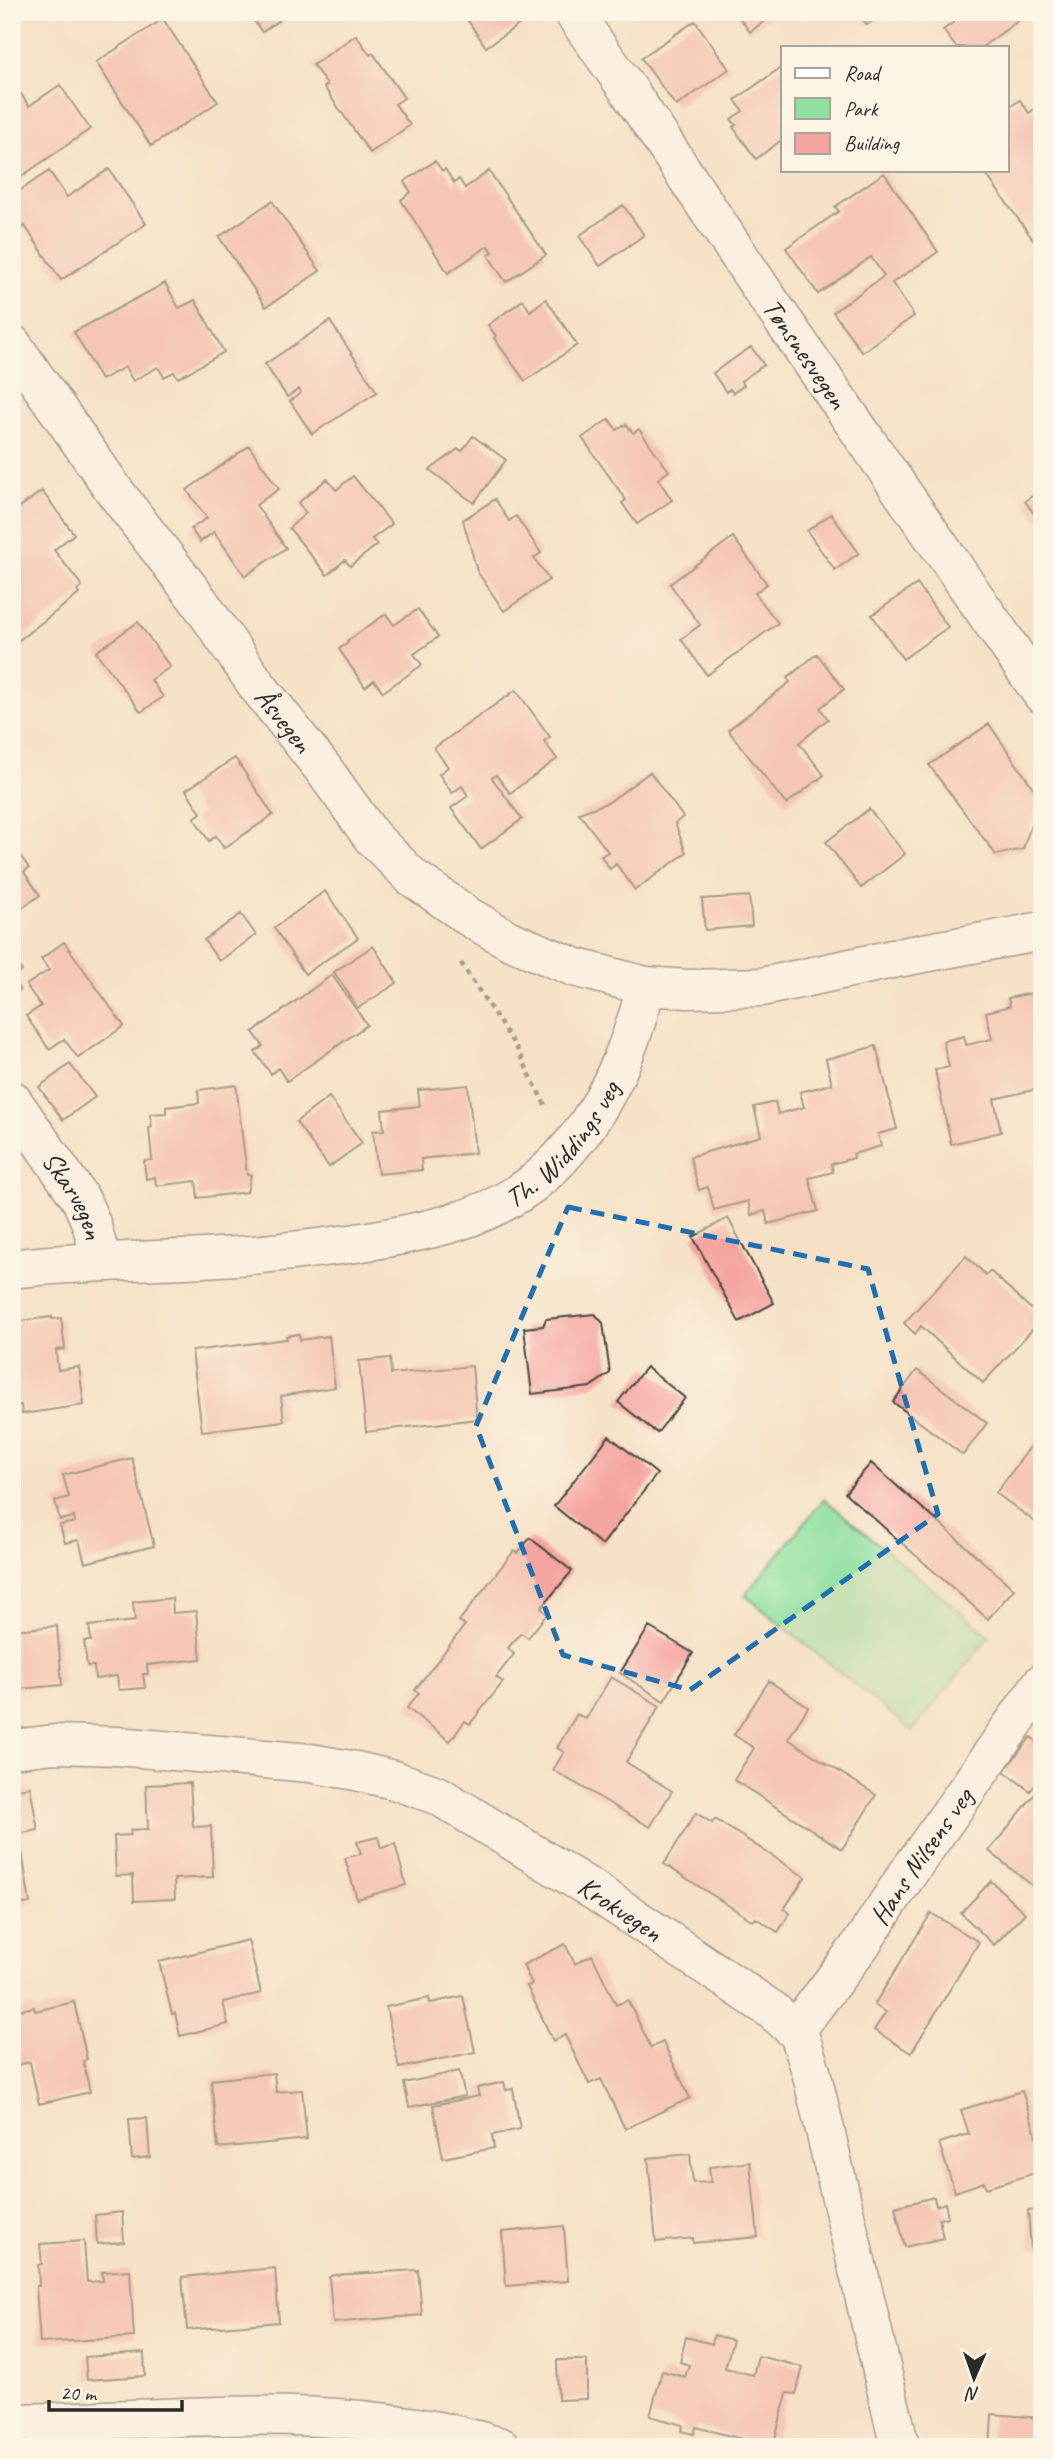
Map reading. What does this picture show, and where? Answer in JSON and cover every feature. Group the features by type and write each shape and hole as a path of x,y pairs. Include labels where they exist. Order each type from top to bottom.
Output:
{"street":[{"name":"Tønsnesvegen","path":"573,12 1042,694"},
{"name":"Åsvegen","path":"12,344 116,493 199,601 256,684 388,856 441,899 509,940 574,967 646,986"},
{"path":"646,986 712,990 761,987 1042,931"},
{"name":"Th. Widdings veg","path":"12,1269 289,1252 399,1236 438,1227 493,1206 542,1176 566,1150 600,1105 631,1038 646,986"},
{"name":"Skarvegen","path":"12,1100 80,1200 91,1223 102,1262"},
{"name":"Hans Nilsens veg","path":"796,2030 862,1943 1042,1683"},
{"name":"Krokvegen","path":"12,1749 55,1744 117,1746 298,1762 356,1771 424,1790 460,1808 605,1898 709,1966 796,2030"},
{"path":"796,2030 811,2071 900,2447"},
{"path":"12,2423 258,2415 315,2416 436,2431 501,2447"}],"path":[{"path":"459,960 517,1049 566,1150"}],"highlighted area":[{"path":"568,1207 868,1269 938,1514 690,1690 563,1655 476,1426"}],"green space":[{"path":"824,1499 990,1636 912,1731 745,1595"}],"building":[{"path":"248,12 291,12 262,32"},
{"path":"462,12 512,12 520,24 486,47"},
{"path":"735,12 776,12 750,32"},
{"path":"857,12 886,12 867,25"},
{"path":"948,12 1024,12 1026,15 983,46 955,46 943,30 954,22"},
{"path":"163,19 218,102 151,146 96,62"},
{"path":"695,21 729,69 676,106 641,58"},
{"path":"356,35 370,55 373,53 404,98 395,104 410,125 370,153 324,87 327,85 313,65"},
{"path":"781,67 781,140 756,159 733,127 736,125 731,119 743,111 735,100"},
{"path":"60,85 90,129 12,183 12,91 17,88 29,106"},
{"path":"1020,100 1029,113 1038,106 1042,112 1042,252 984,172 1009,172 1009,108"},
{"path":"435,161 442,171 445,169 454,183 459,179 465,188 489,171 546,255 506,282 488,255 493,252 488,246 448,273 401,200 411,192 404,182"},
{"path":"109,169 146,224 61,280 25,226 12,235 12,196 49,171 67,197"},
{"path":"884,173 938,252 892,283 914,316 862,352 833,312 884,276 871,257 818,294 786,248 839,211 835,207"},
{"path":"272,201 320,271 266,307 219,237"},
{"path":"623,205 644,235 600,266 579,236"},
{"path":"165,283 179,308 195,300 224,352 178,378 174,372 164,377 158,367 133,381 125,367 101,380 74,332"},
{"path":"546,299 577,345 525,381 494,338 496,336 488,325 523,300 530,311"},
{"path":"330,321 377,392 312,434 290,401 301,393 299,389 287,397 265,364"},
{"path":"751,347 764,365 741,381 744,385 733,393 730,389 726,392 713,373"},
{"path":"609,419 617,430 626,424 633,433 639,429 669,471 658,479 672,500 637,524 622,503 626,500 582,438"},
{"path":"473,436 506,460 474,503 430,470 458,449 462,451"},
{"path":"249,446 279,489 256,505 286,548 245,576 214,532 200,542 191,529 207,518 187,490"},
{"path":"353,476 392,524 372,539 377,545 350,566 345,560 327,575 289,528 306,513 298,503 327,479 336,490"},
{"path":"1042,489 1042,525 1025,501"},
{"path":"42,491 74,534 54,550 82,586 77,591 79,594 15,643 12,639 12,513"},
{"path":"495,499 509,521 516,516 541,553 534,558 549,580 504,611 477,571 463,520"},
{"path":"831,514 859,553 835,570 807,531"},
{"path":"733,537 767,584 755,593 778,623 707,675 681,639 700,625 670,584"},
{"path":"917,584 948,627 903,659 872,615"},
{"path":"418,609 438,637 414,654 422,665 383,692 374,680 365,687 339,649 386,614 394,625"},
{"path":"138,622 170,667 151,680 163,697 141,712 96,652"},
{"path":"817,654 844,689 820,708 828,719 799,743 824,775 786,804 728,730 790,682 787,678"},
{"path":"516,690 550,737 544,741 557,759 510,793 496,775 492,778 522,819 481,849 451,808 468,796 462,786 452,793 439,774 448,767 434,748"},
{"path":"989,724 1040,798 1023,849 996,855 929,765"},
{"path":"235,758 273,815 224,848 216,836 209,841 194,818 201,813 186,790"},
{"path":"650,772 683,817 675,823 686,853 635,890 616,864 610,869 601,856 608,852 579,813 609,802"},
{"path":"869,809 905,854 861,888 826,842"},
{"path":"12,844 29,868 24,872 40,895 17,912 12,906"},
{"path":"325,891 358,938 305,974 274,928"},
{"path":"749,896 752,926 705,930 702,899"},
{"path":"241,914 256,935 219,961 204,940"},
{"path":"64,942 124,1026 78,1058 64,1039 49,1049 26,1016 41,1006 26,985 49,970 41,959"},
{"path":"373,946 397,983 358,1008 334,972"},
{"path":"12,956 22,971 12,978"},
{"path":"332,975 367,1025 287,1081 278,1068 271,1074 255,1052 263,1046 253,1032"},
{"path":"12,979 20,990 12,996"},
{"path":"1037,992 1042,1013 1042,1088 994,1099 1001,1132 951,1144 935,1070 949,1067 943,1041 964,1036 966,1045 992,1039 986,1012 1010,1006 1008,998"},
{"path":"876,1046 897,1129 878,1134 881,1146 853,1154 854,1158 831,1164 833,1172 809,1178 818,1211 768,1224 765,1211 751,1215 748,1201 714,1210 708,1187 699,1190 690,1157 761,1136 754,1107 775,1102 778,1114 804,1107 800,1092 832,1084 826,1059"},
{"path":"70,1064 95,1097 63,1120 39,1087"},
{"path":"236,1085 247,1175 251,1175 247,1192 198,1198 196,1181 156,1186 155,1177 146,1179 144,1161 152,1160 150,1114 166,1113 166,1107 199,1103 198,1090"},
{"path":"468,1085 475,1153 421,1159 422,1170 378,1174 373,1131 384,1130 382,1110 420,1106 418,1090"},
{"path":"329,1097 362,1143 329,1167 296,1122"},
{"path":"728,1218 774,1303 739,1322 693,1237"},
{"path":"966,1256 986,1275 990,1271 1042,1319 983,1383 921,1326 915,1334 904,1323"},
{"path":"595,1314 603,1323 610,1373 590,1387 532,1394 524,1328 543,1326 546,1319"},
{"path":"61,1318 65,1349 56,1350 58,1370 79,1367 84,1405 22,1414 21,1405 12,1406 12,1322"},
{"path":"299,1334 300,1340 329,1336 335,1387 281,1396 284,1421 202,1431 192,1351 287,1339 286,1336"},
{"path":"390,1358 391,1374 472,1366 477,1419 366,1432 359,1361"},
{"path":"646,1367 685,1398 657,1433 618,1402"},
{"path":"917,1370 987,1423 963,1455 893,1402"},
{"path":"1042,1431 1042,1527 996,1493"},
{"path":"609,1436 657,1474 602,1545 554,1506"},
{"path":"132,1458 154,1546 85,1563 79,1540 65,1543 60,1525 75,1522 74,1517 60,1520 55,1501 69,1497 63,1475"},
{"path":"871,1463 1014,1589 988,1619 845,1493"},
{"path":"530,1538 572,1571 541,1608 547,1614 528,1638 521,1633 508,1648 514,1654 496,1677 503,1682 470,1724 465,1721 450,1741 407,1708 419,1693 415,1690 465,1625 459,1621 514,1551 518,1553"},
{"path":"172,1598 173,1613 196,1611 201,1659 147,1665 148,1674 143,1674 145,1688 119,1690 117,1676 95,1679 94,1666 87,1666 84,1641 91,1641 89,1626 135,1621 133,1602"},
{"path":"57,1626 62,1685 18,1689 13,1630"},
{"path":"649,1627 693,1653 664,1701 620,1673"},
{"path":"611,1677 660,1706 626,1762 672,1791 650,1827 553,1770 564,1752 557,1748 577,1714 586,1719"},
{"path":"769,1681 808,1707 788,1739 876,1795 842,1849 734,1780 754,1748 734,1735"},
{"path":"1031,1737 1042,1746 1042,1776 1030,1791 1004,1771"},
{"path":"190,1783 193,1827 211,1826 213,1877 174,1879 175,1899 134,1901 133,1875 116,1876 114,1836 131,1835 130,1830 148,1829 146,1785"},
{"path":"1042,1785 1042,1890 1040,1892 989,1851"},
{"path":"30,1787 38,1830 12,1835 12,1790"},
{"path":"696,1813 712,1823 715,1819 805,1877 784,1909 790,1913 778,1932 756,1918 753,1921 664,1864"},
{"path":"378,1837 381,1848 395,1844 406,1885 357,1899 345,1858 361,1854 357,1842"},
{"path":"21,1846 30,1903 12,1906 12,1847"},
{"path":"991,1881 1025,1913 994,1945 961,1913"},
{"path":"931,1913 979,1942 911,2053 874,2030 886,2012 874,2005"},
{"path":"248,1940 261,1993 223,2002 228,2024 180,2036 159,1962"},
{"path":"565,1944 575,1964 592,1955 616,2005 628,2000 651,2048 663,2042 690,2098 625,2129 601,2079 589,2084 565,2035 553,2041 527,1986 532,1984 523,1965"},
{"path":"463,1996 475,2052 399,2068 386,2007 429,1998 430,2003"},
{"path":"74,2002 87,2059 83,2061 90,2092 39,2104 30,2062 12,2066 12,2005 18,2003 20,2010 34,2007 35,2011"},
{"path":"459,2071 465,2096 409,2107 404,2083"},
{"path":"274,2073 276,2092 302,2090 307,2139 218,2148 211,2080"},
{"path":"504,2082 506,2090 513,2089 520,2129 492,2135 494,2148 443,2158 433,2105 479,2096 477,2088"},
{"path":"1022,2091 1042,2154 1042,2171 986,2188 984,2182 955,2192 939,2143 969,2134 961,2110"},
{"path":"147,2118 150,2157 132,2159 129,2119"},
{"path":"690,2154 693,2183 711,2182 709,2167 750,2162 758,2237 693,2243 693,2238 656,2242 648,2158"},
{"path":"934,2197 936,2206 945,2203 948,2217 939,2219 943,2238 905,2247 895,2207"},
{"path":"1042,2209 1042,2248 1031,2249 1028,2211"},
{"path":"122,2212 124,2242 97,2244 95,2215"},
{"path":"564,2226 568,2281 506,2286 502,2232"},
{"path":"84,2241 87,2282 103,2281 102,2272 130,2270 134,2337 40,2343 36,2286 39,2286 38,2265 42,2264 40,2244"},
{"path":"275,2268 279,2322 187,2330 182,2277"},
{"path":"418,2270 422,2315 333,2323 329,2277"},
{"path":"714,2335 733,2340 725,2368 753,2375 758,2356 803,2367 796,2394 787,2393 773,2447 696,2427 694,2434 682,2431 683,2425 650,2416 662,2371 685,2377 689,2365 680,2362 686,2337 712,2344"},
{"path":"144,2353 145,2376 87,2380 85,2357"},
{"path":"557,2360 587,2360 587,2399 558,2400"},
{"path":"992,2414 1042,2418 1042,2447 990,2447"}]}
